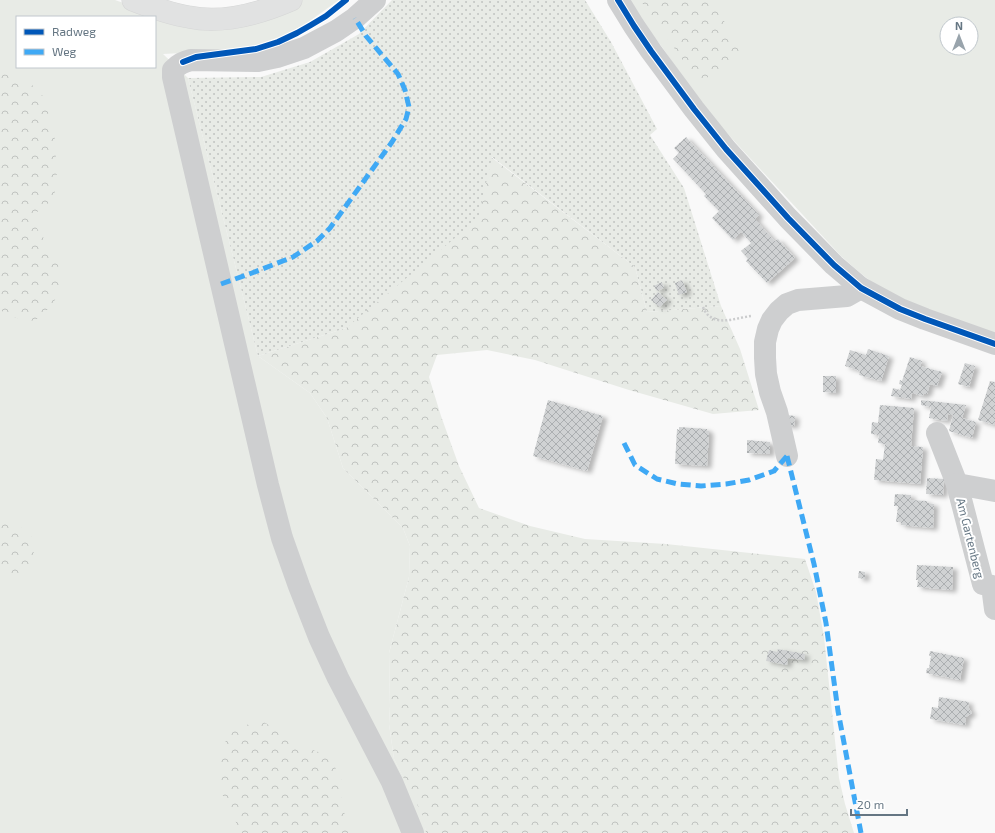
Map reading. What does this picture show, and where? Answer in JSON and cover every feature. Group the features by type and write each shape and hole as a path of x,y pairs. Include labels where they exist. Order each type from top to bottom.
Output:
{"highway":[{"path":"133,0 190,18 209,19 249,14 271,8 291,0"},
{"path":"171,0 189,5 229,7 259,0"}],"street":[{"path":"375,0 355,18 336,31 304,48 277,57 262,60 191,60 178,65 173,70 173,77 268,485 282,538 298,586 319,637 338,678 392,782 413,833"},
{"path":"618,0 634,26 694,109 726,149 793,223 834,265 861,288 900,310 995,344"},
{"path":"787,456 777,412 766,374 765,342 770,324 779,311 787,304 798,300 847,296 861,288"},
{"name":"Am Gartenberg","path":"937,433 957,484 983,584 992,586 995,609"},
{"name":"Am Gartenberg","path":"957,484 995,492"}],"path":[{"path":"703,307 708,316 725,321 733,319"}],"green space":[{"path":"0,0 115,0 157,15 297,4 302,0 339,0 304,25 279,37 257,45 201,52 163,54 188,78 258,356 310,393 327,418 343,468 403,528 410,546 409,577 389,653 389,724 394,759 424,816 426,833 0,833"},
{"path":"392,0 585,0 611,42 657,129 650,135 684,188 721,306 647,312 635,267 492,157 478,219 346,328 258,356 188,78 261,77 310,62 359,34"},
{"path":"629,0 995,0 995,336 929,312 874,284 858,271 841,256 702,105 642,21"},
{"path":"640,0 712,0 743,54 699,83"},
{"path":"0,73 19,78 32,85 43,96 55,139 57,180 54,197 37,212 35,223 37,229 48,244 56,259 59,267 60,284 55,300 50,307 39,317 31,321 14,317 4,313 0,309"},
{"path":"491,157 635,267 647,312 721,306 740,349 759,410 713,414 629,390 535,360 487,350 437,355 429,377 459,466 479,508 530,526 585,539 666,544 805,559 816,592 824,637 839,778 854,833 426,833 423,816 394,759 389,724 389,653 409,577 410,546 403,528 343,468 327,418 310,393 258,356 346,328"},
{"path":"0,517 15,523 31,535 35,561 19,573 0,573"},
{"path":"261,720 296,743 330,757 342,781 341,806 354,833 235,833 236,822 220,790 220,751 232,730"}],"building":[{"path":"686,137 759,215 755,219 771,237 775,241 778,239 795,258 767,283 746,261 748,259 741,251 751,243 741,232 733,240 712,218 719,211 704,196 706,194 673,159 679,153 674,148"},
{"path":"682,280 687,292 679,295 675,283"},
{"path":"662,282 664,288 657,291 654,286"},
{"path":"658,292 667,300 660,307 651,300"},
{"path":"868,349 889,356 881,381 859,375 860,371 845,366 850,350 866,355"},
{"path":"910,357 922,361 920,366 942,372 937,386 930,384 927,394 924,394 923,396 912,393 911,399 891,396 893,388 900,390 902,385 899,384 900,380 902,381"},
{"path":"965,363 975,366 969,387 958,384"},
{"path":"823,376 836,376 836,393 823,392"},
{"path":"990,381 995,382 995,425 978,420"},
{"path":"548,400 603,416 587,471 533,456"},
{"path":"921,400 966,405 962,418 976,422 972,438 949,431 953,415 948,414 947,421 929,418 931,407 921,405"},
{"path":"880,405 914,408 911,446 923,447 920,484 874,480 876,459 883,460 885,444 878,443 879,435 871,434 872,422 878,423"},
{"path":"786,415 795,416 794,426 785,425"},
{"path":"679,427 707,429 707,431 709,431 707,466 675,464 677,429 679,430"},
{"path":"747,440 770,442 770,454 747,453"},
{"path":"927,478 944,479 943,495 926,494"},
{"path":"895,494 911,495 911,500 927,501 927,503 934,504 933,528 901,525 901,522 896,522 898,506 894,506"},
{"path":"917,565 953,567 952,590 917,587"},
{"path":"859,571 865,572 865,579 858,578"},
{"path":"778,649 805,654 804,660 788,658 787,665 766,661 769,650 777,652"},
{"path":"930,651 964,658 960,680 926,673 927,668 929,668 931,656 929,656"},
{"path":"939,697 969,702 968,707 972,713 966,717 965,725 930,719 932,707 938,708"}],"marked path":[{"path":"221,284 293,257 317,241 330,228 392,142 406,119 409,107 405,90 398,74 366,36 355,18"},
{"path":"624,443 635,465 657,479 678,484 701,486 749,480 774,471 787,456"},
{"path":"787,456 814,564 826,623 838,711 861,833"}],"cycle path":[{"path":"183,62 196,57 256,49 278,42 326,16 346,0"},
{"path":"618,0 651,51 726,149 788,218 834,265 861,288 900,309 995,344"}]}
